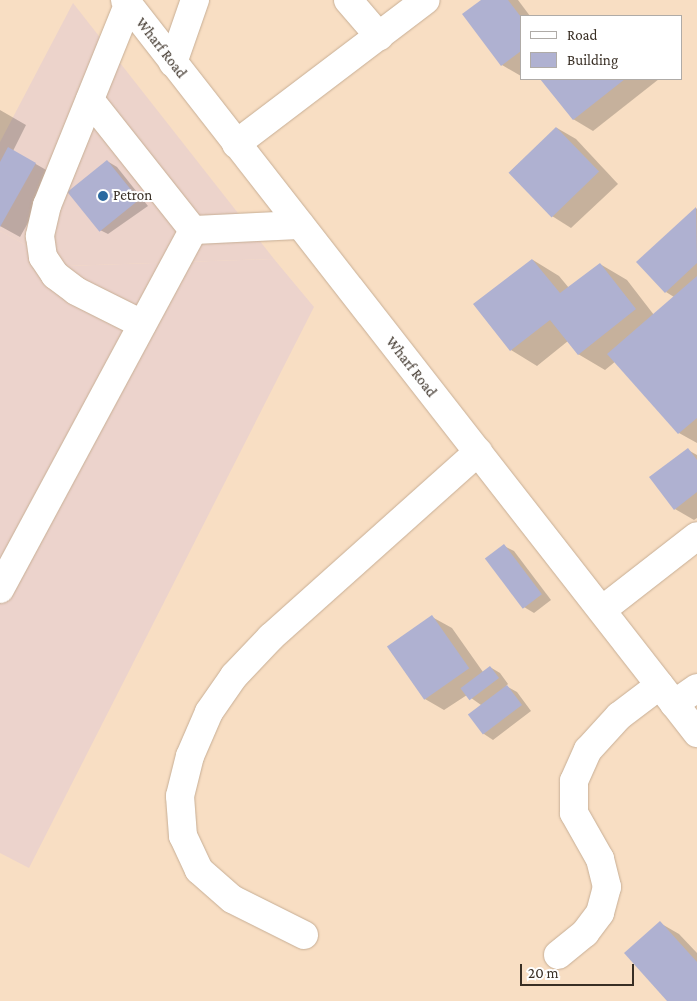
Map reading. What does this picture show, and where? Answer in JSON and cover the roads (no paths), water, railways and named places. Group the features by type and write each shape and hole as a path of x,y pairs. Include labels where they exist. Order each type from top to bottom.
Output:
{"main road":[{"path":"173,63 195,0"},
{"path":"348,0 379,36"},
{"path":"236,144 426,0"},
{"path":"126,2 90,100 47,205 40,236 43,258 55,275 76,291 142,324"},
{"name":"Wharf Road","path":"126,2 697,733"},
{"path":"90,100 193,230"},
{"path":"193,230 300,225"},
{"path":"0,589 193,230"},
{"path":"304,935 232,899 199,870 183,836 180,796 190,756 214,705 234,676 271,637 478,452"},
{"path":"602,610 697,536"},
{"path":"558,955 585,933 600,913 607,887 600,859 574,813 574,781 588,750 619,716 667,694 697,688"}],"place":[{"name":"Petron","path":"103,196"}]}
